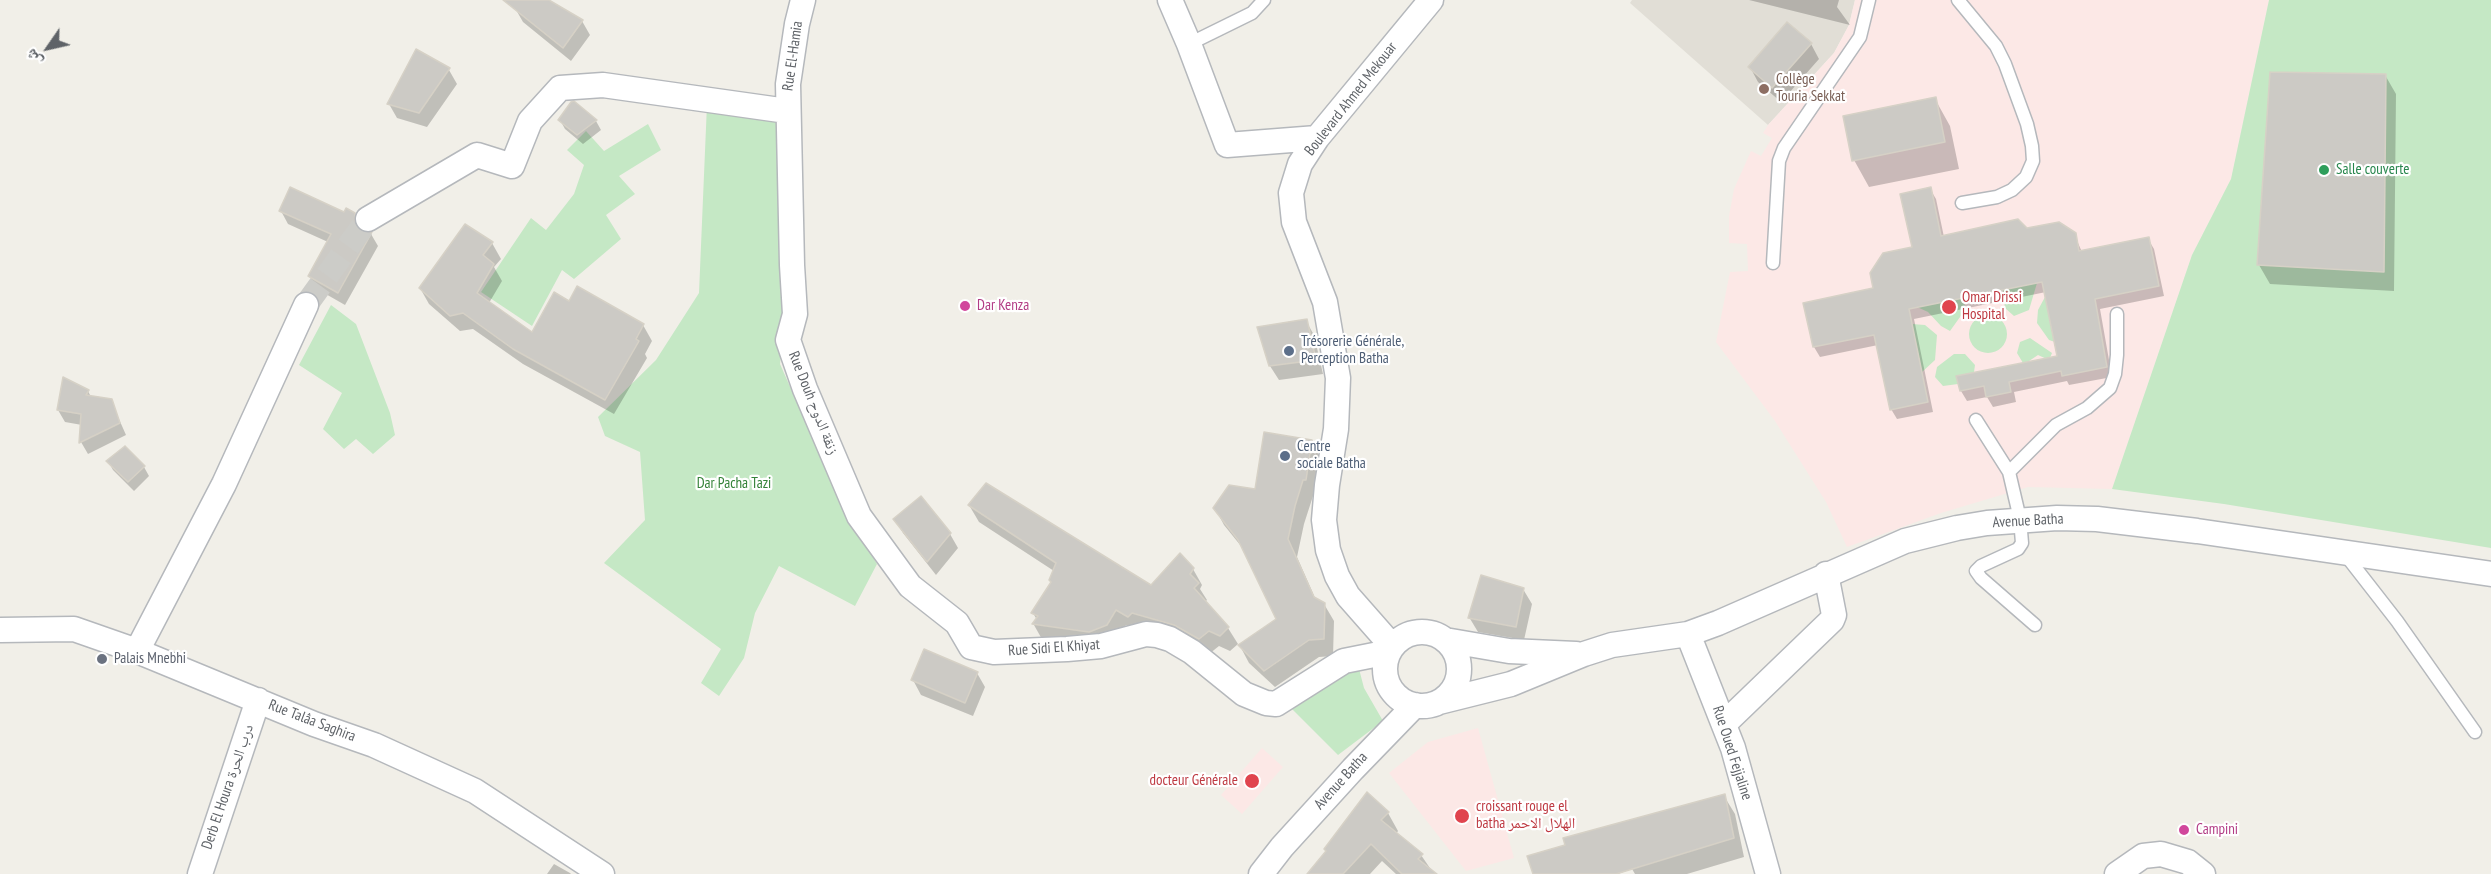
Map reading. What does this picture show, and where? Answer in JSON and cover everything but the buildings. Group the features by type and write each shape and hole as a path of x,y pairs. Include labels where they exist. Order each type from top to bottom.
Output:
{"street":[{"name":"Rue El-Hamia","path":"787,111 791,57 803,0"},
{"path":"1170,0 1227,145 1317,138"},
{"name":"Boulevard Ahmed Mekouar","path":"1390,649 1348,596 1333,564 1325,537 1327,485 1339,402 1338,378 1325,302 1294,222 1291,203 1296,173 1317,138 1431,0"},
{"path":"368,219 477,155 512,166 530,121 560,88 603,85 787,111"},
{"name":"Rue Douh زنقة الدوح","path":"787,111 795,314 788,340 805,388 859,516 909,586 957,623 971,647"},
{"path":"137,651 224,484 306,305"},
{"name":"Avenue Batha","path":"1439,702 1511,684 1612,645 1689,634 1905,541 1957,528 2020,519 2097,519 2197,531 2491,574"},
{"path":"1724,724 1832,620 1834,615 1826,574"},
{"name":"Rue Talâa Saghira","path":"0,630 74,629 137,651 314,724 374,745 475,791 602,874"},
{"path":"1418,632 1430,632 1445,640 1458,658 1459,673 1455,686 1439,702 1427,706 1415,705 1398,697 1390,688 1385,670 1390,649 1401,638 1418,632"},
{"name":"Rue Sidi El Khiyat","path":"971,647 994,652 1068,649 1101,646 1146,634 1157,635 1170,639 1192,652 1244,694 1255,700 1276,704 1344,661 1390,649"},
{"name":"Rue Oued Fejjaline","path":"1689,634 1724,724 1767,874"},
{"name":"Avenue Batha","path":"1445,640 1509,651 1584,654"},
{"name":"Derb El Houra درب الحرة","path":"200,874 258,700"},
{"name":"Avenue Batha","path":"1273,870 1353,769 1415,705"},
{"path":"2117,874 2143,856 2162,854 2188,862 2203,874"}],"lane":[{"path":"1189,44 1252,13 1264,0"},
{"path":"1773,263 1779,161 1784,148 1860,37 1869,0"},
{"path":"1958,0 1996,46 2027,124 2032,146 2032,161 2026,177 2012,190 1997,197 1962,203"},
{"path":"2009,472 2056,425 2087,408 2110,388 2115,374 2117,355 2117,314"},
{"path":"1976,420 2009,472 2020,519 2022,543 2018,549 1981,566 1976,572 2035,625"},
{"path":"2343,552 2397,621 2475,732"}],"shaded area":[{"name":"Collège Touria Sekkat","path":"1632,0 1855,0 1849,25 1834,53 1768,125 1630,3"},
{"name":"Omar Drissi Hospital","path":"1855,0 2269,0 2231,179 2192,255 2112,489 2028,487 1941,513 1847,547 1826,502 1775,421 1716,342 1730,272 1748,271 1747,244 1729,243 1729,216 1734,189 1751,151 1761,156 1772,138 1763,133 1768,125 1834,53 1849,25"},
{"name":"croissant rouge el batha الهلال الاحمر","path":"1478,728 1514,858 1466,871 1389,773 1428,742"},
{"name":"docteur Générale","path":"1262,748 1283,767 1242,814 1221,795"}],"green space":[{"path":"2269,0 2491,0 2491,548 2224,504 2112,489 2192,255 2231,179"},
{"name":"Dar Pacha Tazi","path":"707,104 787,114 791,262 780,364 841,502 877,564 855,606 779,566 755,613 744,658 719,696 701,683 721,649 604,563 645,520 640,452 605,436 598,417 656,360 699,293"},
{"path":"648,124 661,150 619,176 635,194 606,215 621,239 574,279 562,270 532,326 481,292 531,218 546,230 574,194 584,165 567,150 586,131 604,151"},
{"path":"2037,283 2029,310 2014,316 2005,308 2003,290"},
{"path":"2045,297 2055,342 2049,340 2037,323 2038,310"},
{"path":"1964,298 1965,310 1950,331 1941,326 1928,312 1917,307"},
{"path":"331,305 356,324 390,413 395,435 373,454 356,439 344,449 323,429 342,393 299,365"},
{"path":"1988,315 1995,316 2001,321 2006,327 2006,341 2001,347 1995,352 1988,353 1981,352 1975,347 1970,341 1969,334 1970,327 1975,321 1981,316"},
{"path":"1912,324 1925,325 1937,335 1935,360 1922,372"},
{"path":"2030,338 2052,353 2049,360 2038,355 2023,363 2017,353 2020,342"},
{"path":"1954,354 1965,354 1975,365 1974,372 1958,384 1943,386 1935,377 1937,367"},
{"path":"1357,661 1364,688 1383,721 1338,755 1283,700"}],"tunnel":[{"path":"306,305 368,219"}],"place":[{"name":"Collège Touria Sekkat","path":"1764,89"},
{"name":"Salle couverte","path":"2324,170"},
{"name":"Dar Kenza","path":"965,306"},
{"name":"Omar Drissi Hospital","path":"1949,307"},
{"name":"Trésorerie Générale, Perception Batha","path":"1289,351"},
{"name":"Centre sociale Batha","path":"1285,456"},
{"name":"Palais Mnebhi","path":"102,659"},
{"name":"docteur Générale","path":"1252,781"},
{"name":"croissant rouge el batha الهلال الاحمر","path":"1462,816"},
{"name":"Campini","path":"2184,830"}]}
